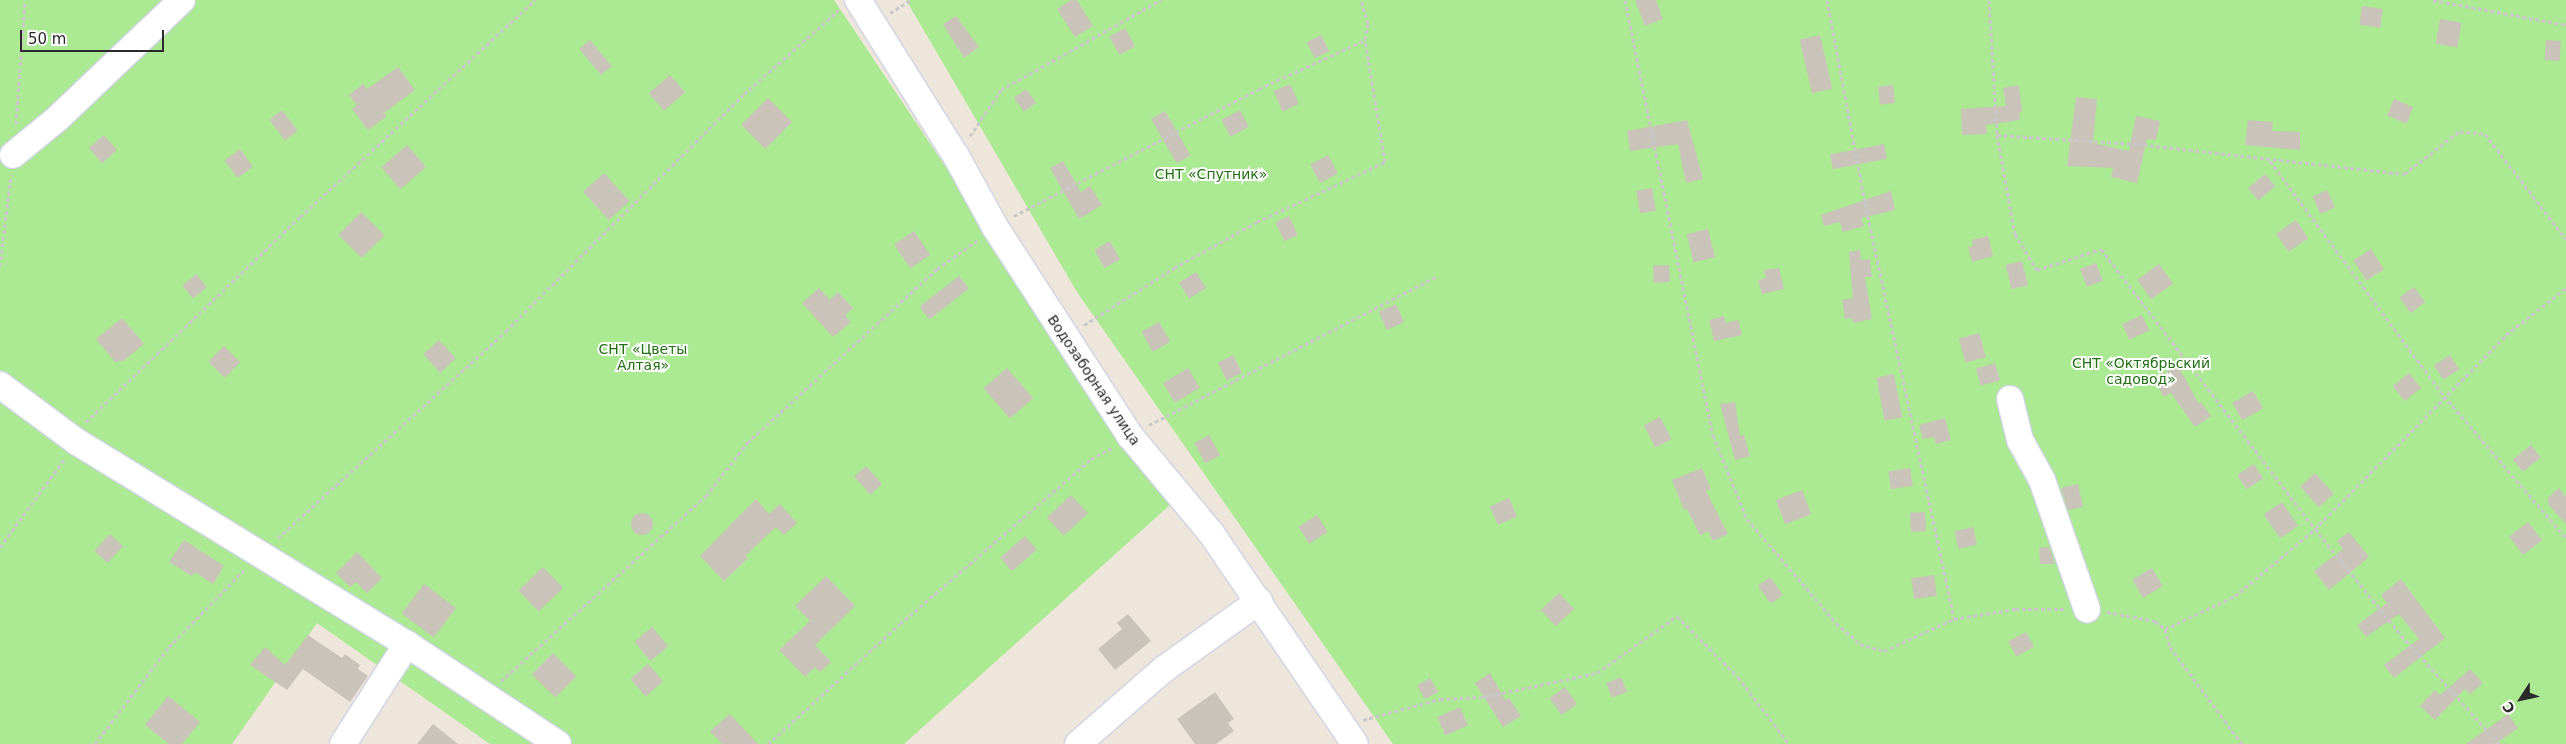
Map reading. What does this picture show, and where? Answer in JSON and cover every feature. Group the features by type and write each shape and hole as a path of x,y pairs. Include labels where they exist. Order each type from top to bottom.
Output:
{"street":[{"path":"13,155 58,118 182,0"},
{"name":"Водозаборная улица","path":"851,3 956,156 995,227 1131,437 1211,533 1351,739"},
{"path":"0,385 77,442 407,644 558,744"},
{"path":"2010,399 2020,440 2042,480 2088,610"},
{"path":"1078,744 1164,669 1259,602"},
{"path":"343,744 407,644"}],"path":[{"path":"0,546 77,442 88,418 535,0"},
{"path":"956,156 1001,90 1161,0"},
{"path":"1066,339 1158,278 1240,231 1385,162 1365,40 1368,24 1361,0"},
{"path":"1826,0 1865,203 1954,619"},
{"path":"1989,0 1996,135 2015,234 2037,270 2101,249 2315,529 2401,635 2499,744"},
{"path":"2433,0 2566,25"},
{"path":"95,744 169,647 260,553 506,331 744,94 851,3"},
{"path":"487,696 706,496 747,443 937,269 995,227 1038,200 1260,89 1365,40"},
{"path":"1996,135 2138,144 2269,161 2404,174 2460,131 2485,134 2566,239"},
{"path":"2269,161 2444,396 2566,538"},
{"path":"768,744 900,624 1091,459 1438,276"},
{"path":"1351,739 1365,718 1440,699 1483,697 1597,673 1677,616 1738,677 1790,744"},
{"path":"2165,629 2170,647 2242,744"}],"green space":[{"name":"СНТ «Цветы Алтая»","path":"0,0 834,0 1171,504 904,744 490,744 317,623 232,744 0,744"},
{"name":"СНТ «Октябрьский садовод»","path":"906,0 2566,0 2566,744 1393,744 1077,292"}],"building":[{"path":"1071,0 1077,0 1093,26 1075,37 1057,9"},
{"path":"1635,0 1656,0 1663,19 1645,26"},
{"path":"2362,6 2383,9 2380,28 2359,25"},
{"path":"956,16 979,47 964,58 943,24"},
{"path":"2440,19 2462,23 2457,47 2436,44"},
{"path":"1125,28 1135,46 1119,55 1109,37"},
{"path":"1321,35 1329,51 1315,58 1307,42"},
{"path":"1820,35 1832,89 1812,93 1800,40"},
{"path":"590,40 612,66 601,75 579,49"},
{"path":"2546,40 2561,41 2560,61 2545,60"},
{"path":"398,67 415,90 384,113 387,116 368,130 352,109 357,105 349,95 363,84 367,89"},
{"path":"670,75 685,92 664,111 649,93"},
{"path":"1290,84 1299,104 1283,111 1274,91"},
{"path":"1893,85 1895,103 1880,104 1878,87"},
{"path":"2019,85 2022,112 2019,112 2020,120 1986,125 1987,134 1962,135 1961,109 2006,106 2003,88"},
{"path":"1026,89 1036,103 1024,112 1014,98"},
{"path":"2076,97 2097,99 2093,143 2129,151 2136,116 2160,121 2156,140 2147,139 2137,183 2111,177 2113,168 2067,166"},
{"path":"768,98 792,122 765,149 741,125"},
{"path":"2394,99 2413,107 2406,124 2387,116"},
{"path":"282,110 298,131 285,140 269,120"},
{"path":"1240,110 1249,127 1230,137 1221,120"},
{"path":"1165,111 1190,155 1177,163 1151,119"},
{"path":"1687,120 1703,179 1686,183 1678,144 1630,151 1627,131"},
{"path":"2248,120 2273,122 2272,131 2300,132 2300,150 2245,145"},
{"path":"104,135 117,150 102,163 89,148"},
{"path":"1884,144 1887,159 1833,169 1830,154"},
{"path":"407,145 426,167 400,189 381,167"},
{"path":"240,149 253,167 238,178 225,160"},
{"path":"1328,155 1338,174 1320,183 1310,164"},
{"path":"1063,161 1081,192 1090,186 1102,205 1079,219 1050,168"},
{"path":"604,173 629,201 609,220 583,192"},
{"path":"2265,174 2275,186 2258,200 2248,188"},
{"path":"1652,188 1656,211 1640,213 1636,191"},
{"path":"2327,190 2335,207 2321,214 2312,197"},
{"path":"1891,191 1895,210 1861,218 1864,226 1843,232 1840,222 1824,226 1821,215"},
{"path":"361,212 384,235 362,258 338,235"},
{"path":"1289,216 1298,235 1284,241 1275,222"},
{"path":"2296,220 2308,238 2288,252 2276,233"},
{"path":"1708,229 1715,257 1694,262 1687,234"},
{"path":"914,231 930,255 910,268 894,244"},
{"path":"1988,236 1993,256 1972,262 1968,247 1973,246 1972,240"},
{"path":"1110,241 1120,259 1104,268 1094,250"},
{"path":"2371,249 2384,269 2366,281 2353,260"},
{"path":"1860,250 1861,260 1870,259 1872,277 1865,277 1872,319 1853,323 1852,318 1845,319 1842,300 1853,298 1849,252"},
{"path":"2022,261 2028,285 2012,289 2006,265"},
{"path":"2096,263 2103,281 2087,287 2080,269"},
{"path":"2159,264 2173,283 2151,299 2137,280"},
{"path":"1669,265 1670,282 1654,283 1653,266"},
{"path":"1779,268 1784,289 1762,294 1758,280 1766,278 1764,270"},
{"path":"1196,272 1206,288 1189,299 1179,283"},
{"path":"196,274 207,287 193,299 182,286"},
{"path":"959,276 969,289 929,319 920,307"},
{"path":"2414,287 2425,302 2411,313 2399,298"},
{"path":"819,288 830,300 838,292 853,308 845,315 851,322 833,337 802,303"},
{"path":"1396,304 1404,322 1387,330 1379,312"},
{"path":"2142,315 2149,330 2129,340 2122,324"},
{"path":"1724,316 1726,323 1738,320 1742,335 1714,341 1709,320"},
{"path":"122,318 144,344 122,362 120,360 116,363 96,339"},
{"path":"1159,322 1170,342 1153,352 1142,332"},
{"path":"1979,333 1986,357 1966,363 1959,339"},
{"path":"439,340 456,359 440,373 423,354"},
{"path":"224,346 240,362 225,378 208,362"},
{"path":"1233,355 1242,373 1227,381 1218,363"},
{"path":"2450,355 2459,369 2443,380 2434,365"},
{"path":"1995,363 2000,380 1981,386 1976,369"},
{"path":"2178,366 2199,404 2201,402 2211,416 2195,427 2171,393 2164,397 2157,384 2164,381 2161,375"},
{"path":"1007,368 1033,398 1010,419 984,388"},
{"path":"1188,368 1200,388 1175,403 1163,383"},
{"path":"2409,373 2421,388 2405,401 2393,386"},
{"path":"1894,374 1902,417 1885,421 1876,377"},
{"path":"2253,391 2263,408 2242,420 2232,403"},
{"path":"1735,402 1740,436 1744,435 1750,456 1735,460 1720,404"},
{"path":"1660,417 1671,439 1655,447 1644,425"},
{"path":"1945,418 1951,440 1936,444 1934,437 1923,439 1919,425"},
{"path":"1209,435 1220,455 1205,463 1194,443"},
{"path":"2531,445 2541,458 2523,472 2513,459"},
{"path":"2254,464 2263,478 2246,489 2237,475"},
{"path":"866,466 882,484 870,495 854,477"},
{"path":"1702,468 1711,489 1706,491 1728,534 1713,541 1708,531 1700,535 1687,509 1684,510 1672,480"},
{"path":"1910,468 1913,486 1891,489 1888,471"},
{"path":"2315,473 2334,494 2319,507 2300,486"},
{"path":"2078,484 2083,507 2068,510 2061,488"},
{"path":"2559,488 2566,497 2566,524 2548,504 2548,498"},
{"path":"1802,490 1811,514 1785,524 1776,500"},
{"path":"1071,495 1088,513 1064,536 1047,518"},
{"path":"1509,498 1517,516 1498,525 1490,507"},
{"path":"756,499 769,514 780,504 797,523 784,535 776,527 745,556 748,558 724,581 700,556"},
{"path":"2282,502 2298,526 2280,538 2264,514"},
{"path":"1925,512 1926,531 1911,532 1910,513"},
{"path":"642,513 650,516 653,524 650,532 642,535 634,532 631,524 634,516"},
{"path":"1317,515 1328,532 1309,544 1299,527"},
{"path":"2528,522 2542,540 2523,555 2509,537"},
{"path":"1973,527 1977,545 1959,549 1954,531"},
{"path":"2349,532 2369,557 2329,590 2314,571 2343,549 2337,541"},
{"path":"110,534 123,546 107,563 94,551"},
{"path":"1025,536 1037,550 1012,571 1000,558"},
{"path":"184,540 224,566 213,584 195,572 192,576 169,562"},
{"path":"2049,547 2055,564 2040,564 2039,548"},
{"path":"357,552 382,578 367,593 356,582 350,587 336,573"},
{"path":"543,567 563,588 539,611 519,591"},
{"path":"2152,568 2163,586 2143,598 2132,580"},
{"path":"1934,575 1937,596 1914,599 1911,578"},
{"path":"826,576 855,606 815,645 831,662 820,672 815,667 805,677 779,650 810,621 795,606"},
{"path":"1770,577 1783,595 1771,604 1758,586"},
{"path":"2401,579 2445,638 2394,678 2384,665 2419,639 2399,614 2366,637 2357,625 2387,603 2381,595"},
{"path":"424,584 456,608 434,638 402,614"},
{"path":"1559,593 1574,609 1556,626 1541,610"},
{"path":"1128,614 1151,641 1115,670 1098,649 1122,629 1117,623"},
{"path":"652,627 668,646 650,661 634,642"},
{"path":"2026,632 2034,647 2016,656 2008,641"},
{"path":"308,635 342,658 345,654 360,665 358,669 368,676 350,702 303,669 287,690 250,665 265,647 285,665"},
{"path":"553,653 576,676 555,698 532,674"},
{"path":"648,664 663,681 646,696 631,679"},
{"path":"2470,669 2483,683 2470,694 2465,689 2435,720 2420,706 2435,690 2440,695"},
{"path":"1490,673 1505,700 1509,698 1521,716 1503,727 1475,683"},
{"path":"1621,677 1627,692 1612,698 1606,683"},
{"path":"1430,678 1438,692 1425,699 1417,686"},
{"path":"1565,687 1577,704 1561,715 1549,698"},
{"path":"1215,692 1234,719 1228,723 1234,731 1216,744 1195,744 1177,719"},
{"path":"168,696 200,722 182,744 169,744 145,725"},
{"path":"1460,707 1468,725 1445,735 1437,717"},
{"path":"730,714 758,744 722,744 710,731"},
{"path":"2508,714 2518,728 2495,744 2466,744"},
{"path":"433,724 458,744 417,744"}],"park label":[{"name":"СНТ «Спутник»","path":"1211,174"}]}
